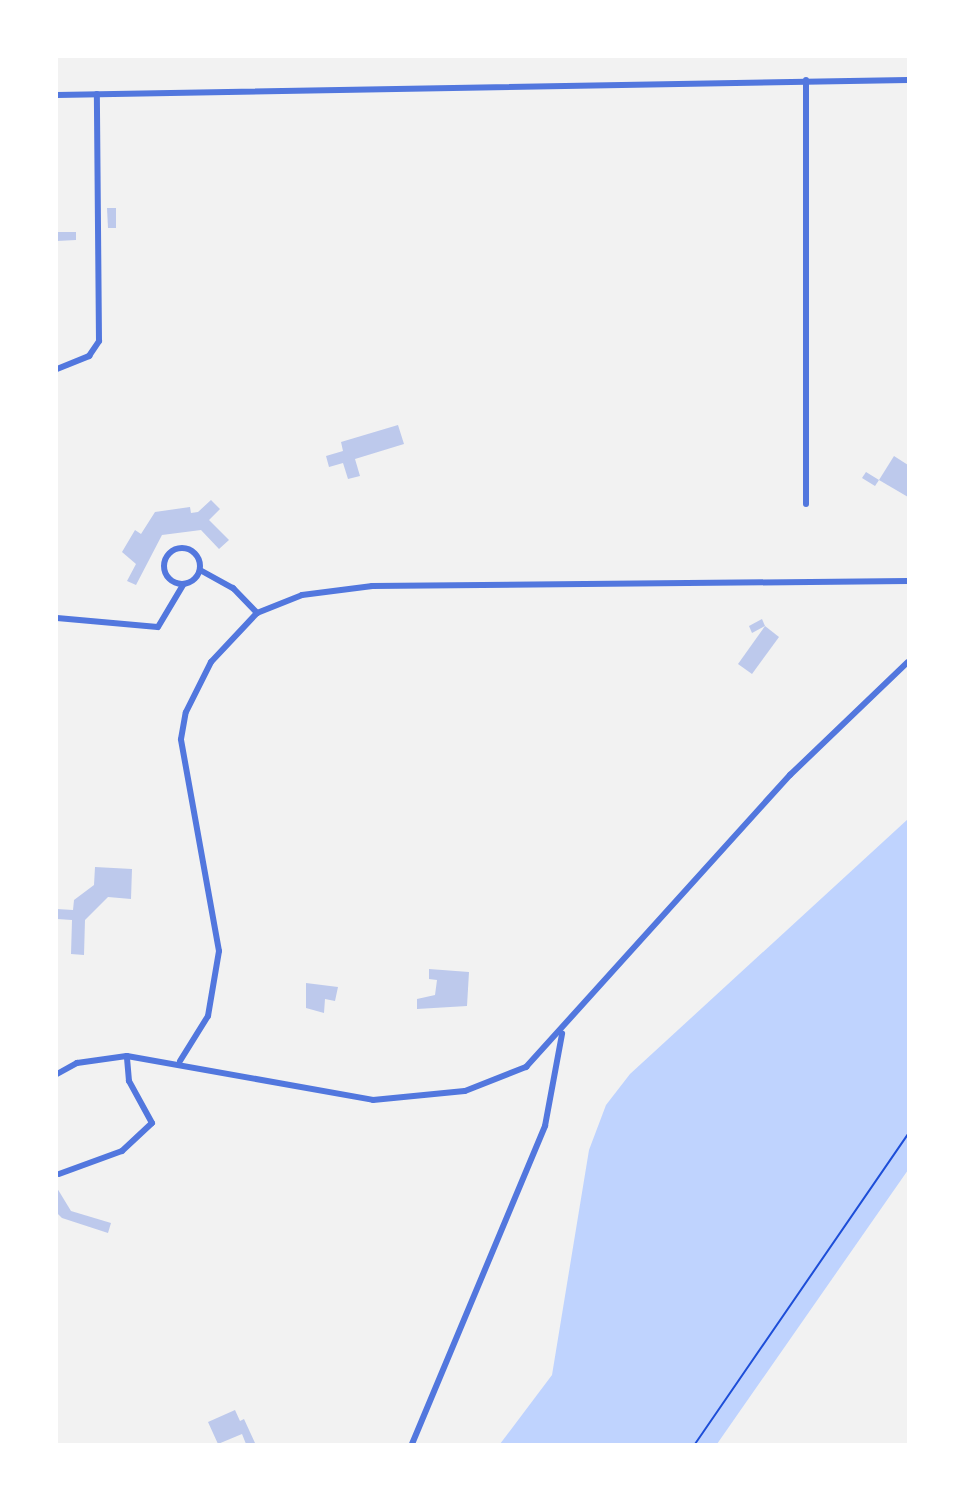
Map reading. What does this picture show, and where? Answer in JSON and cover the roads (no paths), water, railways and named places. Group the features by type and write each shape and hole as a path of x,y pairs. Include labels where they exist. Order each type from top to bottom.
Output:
{"street":[{"path":"806,80 806,504"},
{"path":"57,95 908,80"},
{"path":"57,369 89,356 99,341 97,94"},
{"path":"183,585 165,572 168,555 190,550 200,570 233,588 257,613"},
{"path":"57,618 158,627 183,585 200,570"},
{"path":"180,1061 208,1016 219,951 181,739 186,712 211,663 257,613 302,595 372,586 908,581"},
{"path":"57,1074 77,1064 127,1056 180,1061 322,1093 373,1100 423,1097 495,1082 526,1067 562,1033 790,775 908,662"},
{"path":"412,1444 545,1126 562,1033"},
{"path":"59,1174 122,1151 152,1123 129,1081 127,1056"}],"water":[{"path":"908,819 908,1170 717,1444 500,1444 552,1375 589,1150 606,1105 630,1074"}]}
